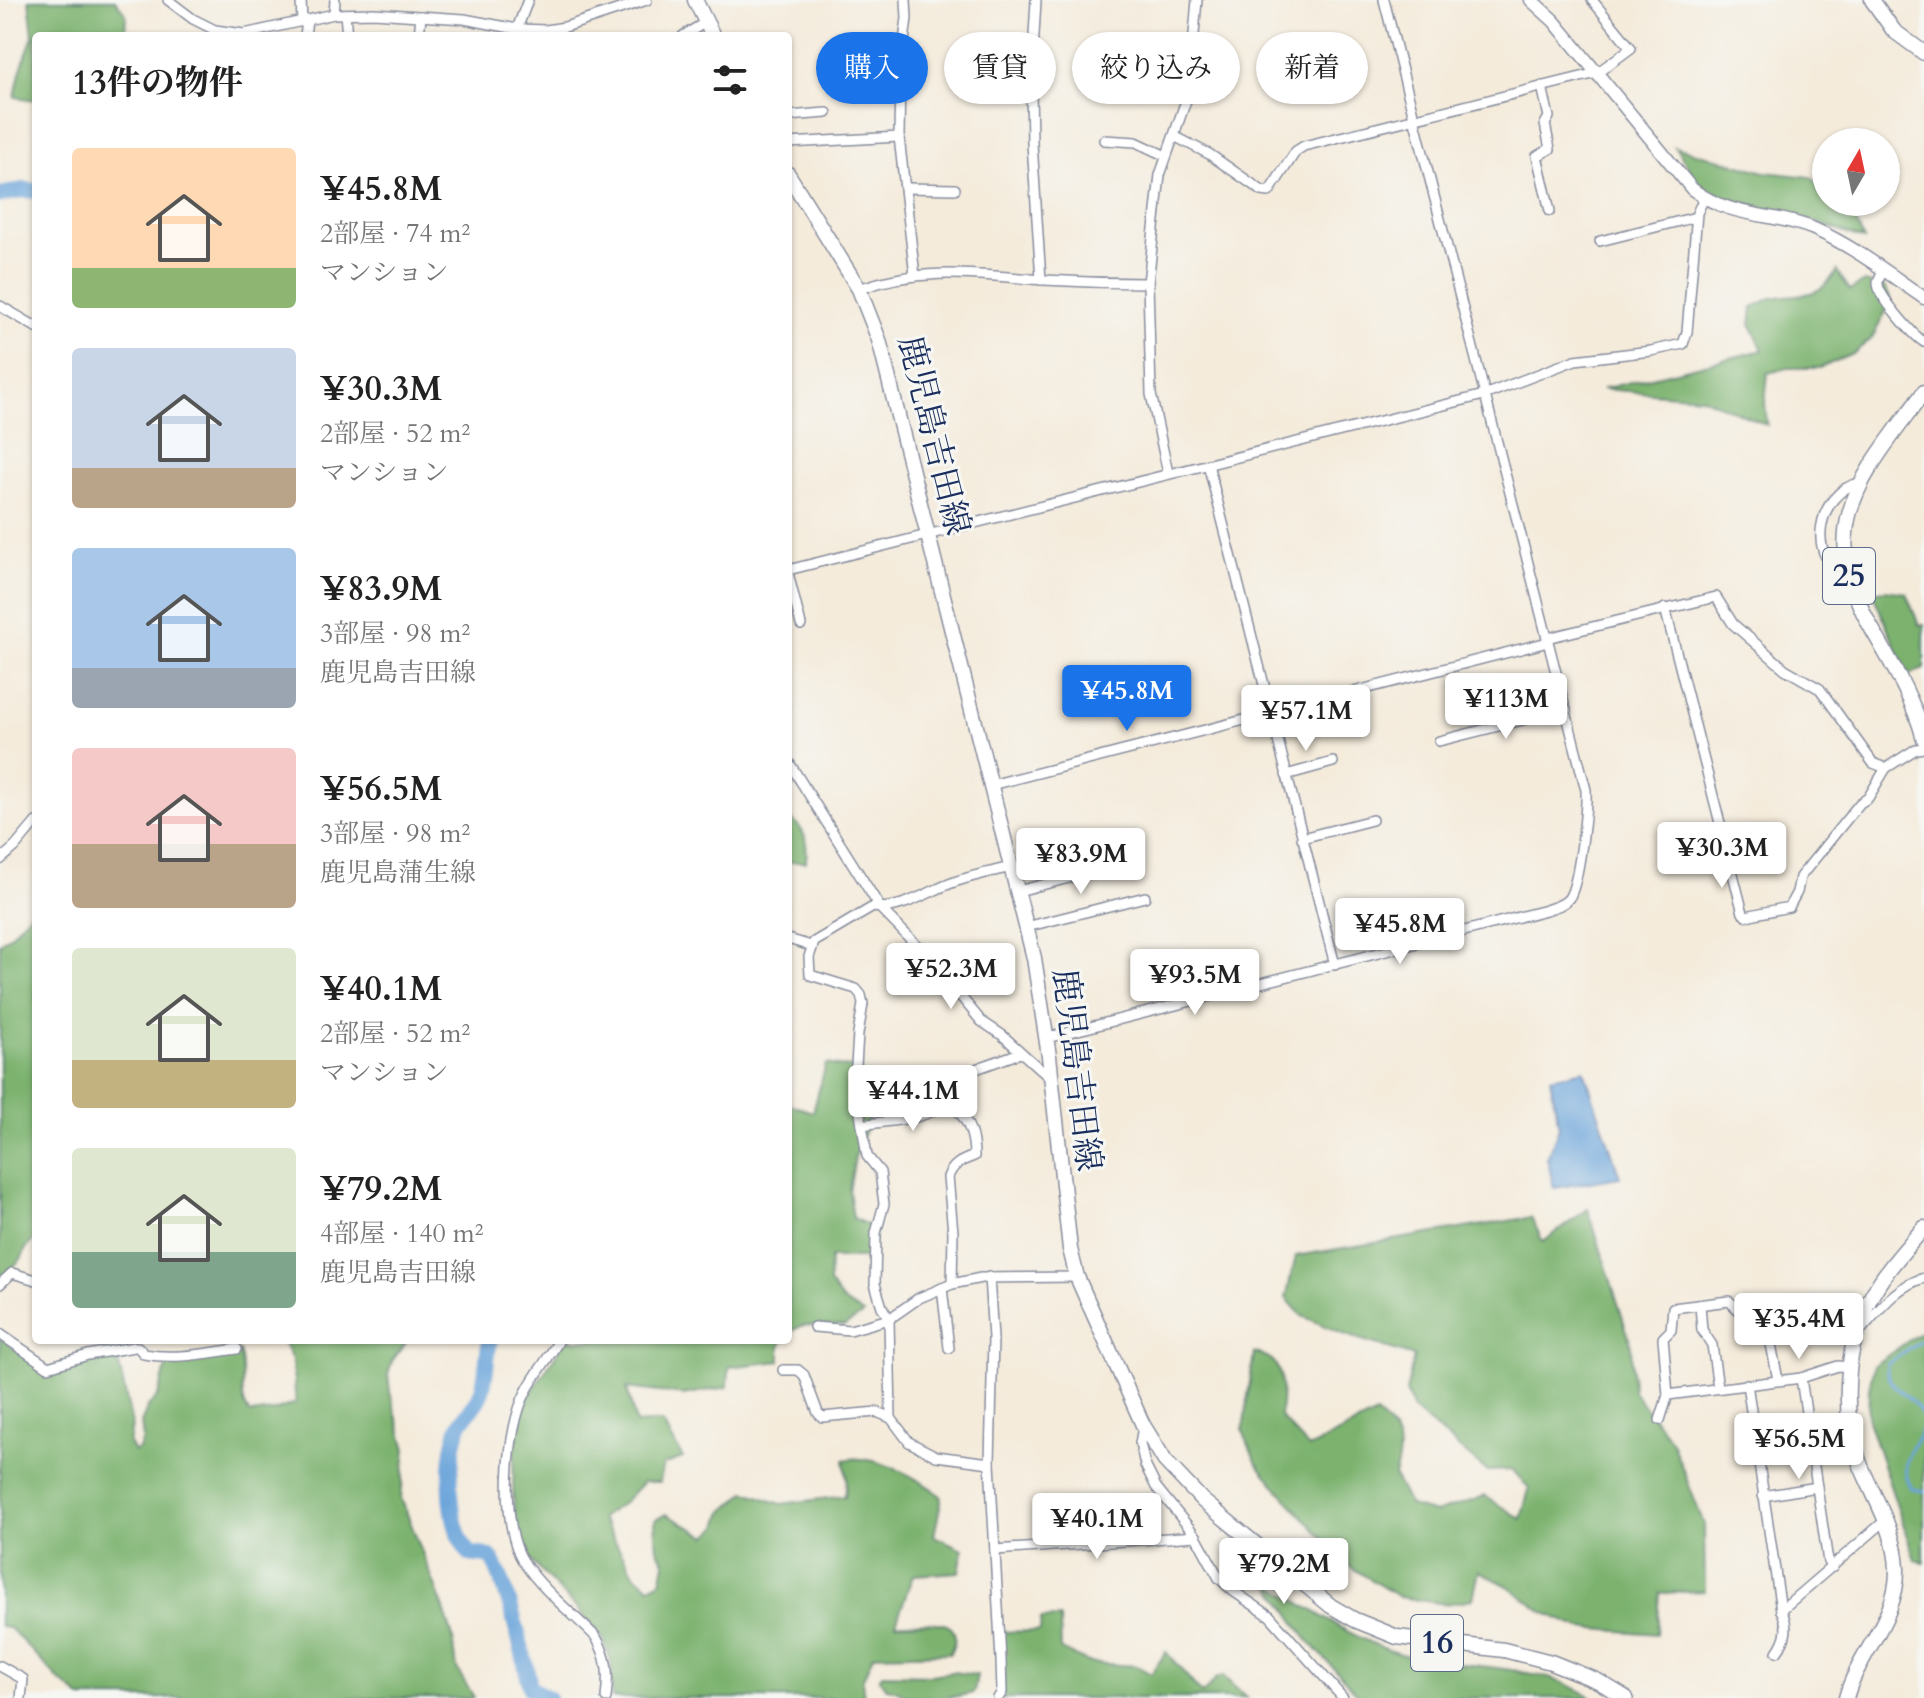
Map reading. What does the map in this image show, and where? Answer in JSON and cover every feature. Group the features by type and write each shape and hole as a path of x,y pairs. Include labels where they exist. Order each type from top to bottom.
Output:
{"main road":[{"path":"695,0 711,32"},
{"path":"1872,0 1894,31 1924,53"},
{"name":"鹿児島吉田線","path":"792,180 859,289 879,340 1026,927 1047,1038 1066,1227 1077,1277 1143,1425 1165,1461 1203,1501 1331,1606 1355,1620 1397,1637 1526,1655 1569,1669 1626,1698"},
{"name":"25","path":"1924,392 1879,451 1860,483 1848,517 1845,537 1849,577 1867,620 1908,696 1924,739"},
{"path":"1846,1698 1851,1680 1889,1611 1897,1572 1896,1554 1886,1520 1854,1442 1848,1401 1850,1367 1856,1336 1876,1288 1924,1228"}],"street":[{"path":"168,0 193,19 222,32"},
{"path":"301,0 305,32"},
{"path":"335,0 346,32"},
{"path":"517,29 528,0"},
{"path":"259,32 340,14 464,19 496,31 546,30 565,27 647,0"},
{"path":"906,0 899,137 915,276"},
{"path":"1036,0 1031,89 1041,280"},
{"path":"1168,473 1151,394 1148,283 1160,175 1189,92 1197,0"},
{"path":"1047,1038 1546,910 1569,898 1587,804 1582,770 1384,0"},
{"path":"1174,136 1209,154 1262,191 1269,192 1296,151 1304,146 1597,73 1631,48 1592,0"},
{"path":"1533,1 1554,21 1680,176 1704,198 1742,214 1812,229 1854,251 1924,298"},
{"path":"419,32 421,16"},
{"path":"690,32 706,22"},
{"path":"1542,86 1549,117 1545,124 1550,149 1537,156 1550,211"},
{"path":"792,116 827,113"},
{"path":"792,143 899,137"},
{"path":"1104,140 1136,142 1166,156"},
{"path":"905,188 955,189"},
{"path":"792,570 1484,395 1575,360 1683,344 1687,332 1696,217 1704,198"},
{"path":"1600,241 1696,217"},
{"path":"1883,271 1878,283 1880,290 1905,325 1924,342"},
{"path":"859,289 915,276 963,272 1041,280 1148,283"},
{"path":"0,306 32,325"},
{"path":"1208,464 1335,965"},
{"path":"1849,577 1832,567 1822,545 1821,524 1838,491 1846,485 1860,483"},
{"path":"792,588 801,625"},
{"path":"991,785 1716,597 1733,624 1744,634 1785,669 1820,689 1873,763 1886,768"},
{"path":"1665,608 1746,916 1789,907 1800,877 1860,803 1868,798 1886,768 1916,749 1924,748"},
{"path":"1439,741 1566,709"},
{"path":"1286,775 1333,762"},
{"path":"792,767 881,909 929,958 981,1021 1002,1035 1052,1080"},
{"path":"1302,838 1372,820"},
{"path":"0,860 32,827"},
{"path":"792,940 811,946 873,907 881,909 962,879 1068,855"},
{"path":"1018,891 1085,874"},
{"path":"1026,927 1145,897"},
{"path":"811,946 810,975 856,989 863,1004 855,1081 867,1156 880,1172 884,1204 876,1233 875,1284 889,1319 891,1418"},
{"path":"949,1348 947,1286 953,1232 948,1177 957,1163 974,1156 974,1143 957,1109 945,1103 940,1096 940,1086 948,1079 1020,1053"},
{"path":"863,1125 921,1115 945,1103"},
{"path":"0,1284 12,1273 32,1279"},
{"path":"814,1327 850,1330 889,1319 919,1298 947,1286 989,1277 1077,1277"},
{"path":"989,1277 993,1338 990,1463 1002,1692 998,1698"},
{"path":"1856,1336 1892,1296 1909,1282 1924,1278"},
{"path":"1660,1420 1668,1395 1663,1338 1671,1330 1673,1308 1729,1301 1770,1339 1778,1380"},
{"path":"1700,1305 1702,1330 1712,1345 1718,1388"},
{"path":"0,1334 48,1367 88,1355 134,1347 144,1354 159,1356 190,1356 237,1349"},
{"path":"556,1344 519,1408 512,1444 509,1525 523,1561 596,1637 608,1663 606,1698"},
{"path":"1668,1395 1801,1378 1838,1366 1850,1367"},
{"path":"783,1370 798,1370 804,1375 822,1417 877,1412 891,1418 909,1442 936,1456 990,1463"},
{"path":"1801,1378 1828,1562 1833,1567"},
{"path":"1747,1384 1781,1610 1788,1623 1784,1641 1777,1652"},
{"path":"1143,1425 1140,1443 1145,1465 1156,1487 1196,1536 1219,1578 1270,1616 1343,1698"},
{"path":"1763,1496 1817,1487"},
{"path":"1781,1610 1886,1520"},
{"path":"995,1550 1196,1536"},
{"path":"0,1666 23,1679 21,1698"}],"green space":[{"path":"29,0 115,0 126,14 125,32 33,32"},
{"path":"32,39 32,99 15,97"},
{"path":"1675,147 1765,172 1810,177 1812,216 1853,216 1864,240 1801,217 1732,201 1700,185"},
{"path":"1837,271 1850,290 1865,282 1886,288 1891,302 1872,338 1853,354 1820,368 1788,368 1768,373 1765,403 1767,425 1701,397 1602,389 1763,350 1751,325 1753,308 1772,298 1815,292"},
{"path":"1872,592 1906,593 1919,625 1924,624 1924,669 1908,675"},
{"path":"792,820 804,836 806,862 792,862"},
{"path":"32,910 32,1241 21,1259 0,1280 0,943 14,932"},
{"path":"826,1064 857,1069 865,1077 869,1119 855,1157 849,1191 853,1218 875,1229 871,1258 830,1258 829,1283 843,1301 863,1314 845,1326 803,1325 792,1331 792,1105 813,1112"},
{"path":"1588,1209 1631,1344 1633,1391 1672,1442 1704,1524 1705,1591 1660,1593 1657,1634 1580,1628 1543,1612 1508,1586 1479,1571 1473,1599 1446,1604 1399,1597 1349,1566 1257,1464 1243,1431 1254,1353 1273,1361 1278,1368 1282,1387 1280,1417 1309,1448 1376,1414 1384,1421 1398,1442 1394,1476 1410,1506 1435,1513 1485,1496 1521,1519 1529,1489 1513,1470 1487,1471 1413,1410 1406,1392 1414,1356 1346,1335 1302,1316 1286,1298 1296,1256 1531,1217 1543,1242"},
{"path":"1924,1330 1924,1563 1915,1560 1868,1420 1869,1388 1874,1365"},
{"path":"0,1338 39,1367 48,1370 109,1352 117,1355 132,1425 129,1444 134,1452 139,1449 143,1439 141,1423 148,1407 158,1396 168,1361 239,1351 242,1391 250,1414 274,1411 296,1403 292,1360 284,1344 405,1344 392,1361 388,1375 406,1449 401,1498 444,1609 453,1638 457,1669 474,1698 82,1698 60,1681 11,1629 0,1626"},
{"path":"562,1344 782,1344 780,1361 729,1367 728,1387 683,1395 627,1388 636,1424 662,1422 683,1458 663,1465 660,1482 643,1482 624,1502 601,1518 635,1575 650,1587 661,1581 665,1563 657,1549 655,1520 666,1514 707,1536 718,1527 722,1513 746,1492 781,1504 845,1496 847,1479 844,1460 882,1463 922,1482 942,1497 934,1536 963,1549 959,1572 913,1575 896,1623 928,1622 948,1626 954,1631 955,1640 950,1653 873,1655 862,1681 864,1698 612,1698 611,1661 604,1640 526,1556 520,1542 514,1503 514,1458 520,1418 529,1396"},
{"path":"1270,1584 1334,1624 1384,1649 1425,1659 1524,1672 1571,1686 1593,1698 1361,1698 1306,1638"},
{"path":"1060,1618 1061,1650 1090,1663 1137,1666 1151,1674 1166,1652 1202,1694 1223,1676 1246,1698 1003,1698 1001,1632 1040,1631 1041,1619"},
{"path":"952,1672 977,1675 974,1692 910,1697 886,1688 879,1679 882,1674"}],"water":[{"path":"1584,1070 1620,1177 1554,1188 1547,1158 1559,1127 1550,1078"}],"waterway":[{"path":"0,195 32,191"},
{"path":"1924,1339 1887,1364 1890,1381 1915,1405 1923,1419 1905,1467 1912,1489 1924,1491"},
{"path":"489,1344 482,1390 461,1423 455,1441 451,1475 453,1511 462,1542 470,1554 489,1557 495,1564 514,1618 530,1688 548,1698"}]}
